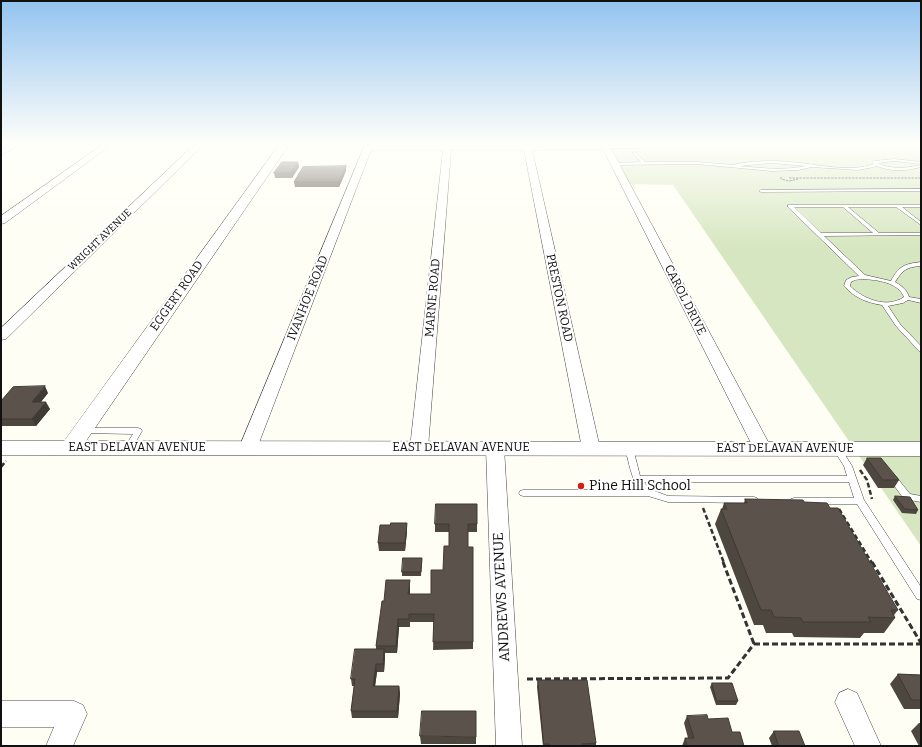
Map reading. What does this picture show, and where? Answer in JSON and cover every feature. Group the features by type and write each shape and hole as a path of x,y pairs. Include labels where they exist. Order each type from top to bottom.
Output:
{"street":[{"path":"1,221 58,180"},
{"name":"WRIGHT AVENUE","path":"1,336 163,180"},
{"name":"EGGERT ROAD","path":"70,448 259,180"},
{"name":"IVANHOE ROAD","path":"248,448 355,180"},
{"name":"MARNE ROAD","path":"419,448 444,180"},
{"name":"PRESTON ROAD","path":"534,180 591,448"},
{"name":"CAROL DRIVE","path":"623,180 763,449"},
{"name":"EAST DELAVAN AVENUE","path":"4,456 70,448 837,449 875,454 920,450"},
{"name":"ANDREWS AVENUE","path":"495,448 509,746"},
{"path":"848,702 868,746"},
{"path":"9,714 74,714 59,746"}],"lane":[{"path":"761,191 921,190"},
{"path":"863,277 790,206 921,206"},
{"path":"844,206 877,234"},
{"path":"897,206 921,224"},
{"path":"820,234 921,234"},
{"path":"892,283 903,267 921,264"},
{"path":"863,277 892,283 905,292 907,298 903,302 884,304 859,297 847,286 848,281 854,278 863,277"},
{"path":"907,298 921,301"},
{"path":"884,304 898,325 921,350"},
{"path":"82,431 138,430 127,448"},
{"path":"629,448 640,486 647,493 655,497 668,499 760,500"},
{"path":"837,449 848,466 860,501 921,596"},
{"path":"888,471 907,497 921,499"},
{"path":"638,478 853,479"},
{"path":"523,493 647,493"},
{"path":"782,501 860,501"}],"path":[{"path":"860,469 867,480 873,502"},
{"path":"702,507 754,644"},
{"path":"838,507 921,644"},
{"path":"754,644 921,644"},
{"path":"527,679 728,678 754,644"}],"green space":[{"path":"628,180 921,180 921,546 673,185 630,184"}],"building":[{"path":"295,180 340,180 339,182 294,182"},
{"path":"45,386 32,402 46,402 32,419 1,419 1,401 13,387"},
{"path":"867,458 881,458 899,480 883,480"},
{"path":"895,496 910,497 918,510 905,509"},
{"path":"745,499 803,500 804,502 827,503 830,508 838,508 898,610 891,610 895,618 868,617 871,622 803,622 801,618 774,617 771,610 761,610 721,509 727,509 724,503 747,503"},
{"path":"436,504 477,504 477,524 468,524 468,547 473,547 473,642 433,642 434,614 409,614 409,619 398,619 396,646 376,646 386,580 410,580 408,594 431,594 431,570 443,570 444,546 449,546 449,524 435,524"},
{"path":"391,523 407,523 405,543 378,543 380,525 390,525"},
{"path":"403,558 422,558 421,572 402,572"},
{"path":"355,649 384,649 383,664 376,664 373,686 399,686 397,711 351,711 355,679 351,679"},
{"path":"898,674 921,675 921,700 912,700"},
{"path":"538,680 587,680 596,743 582,744 583,746 550,746 549,744 544,744"},
{"path":"712,683 732,683 738,701 717,701"},
{"path":"422,711 476,711 476,737 420,736"},
{"path":"707,715 708,719 728,718 732,732 740,732 744,746 687,746 685,738 694,738 687,716"},
{"path":"774,731 799,731 805,746 779,746"}],"place":[{"name":"Pine Hill School","path":"581,486"}]}
